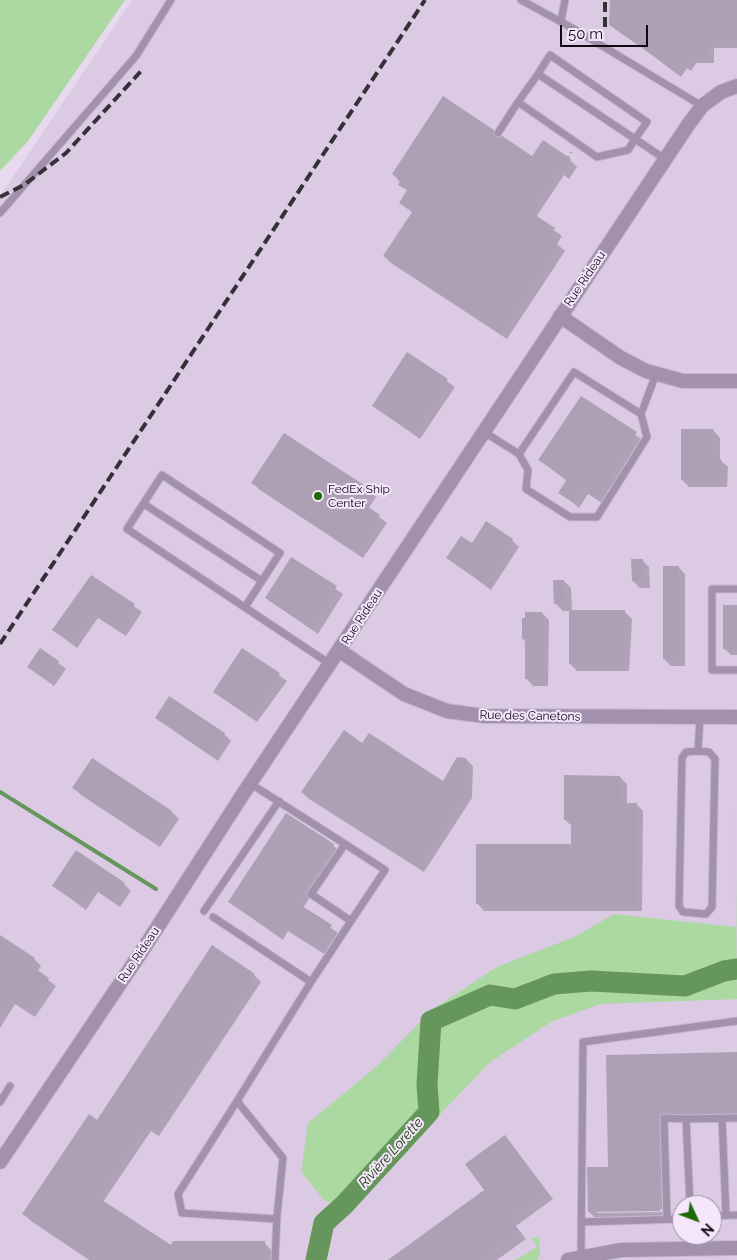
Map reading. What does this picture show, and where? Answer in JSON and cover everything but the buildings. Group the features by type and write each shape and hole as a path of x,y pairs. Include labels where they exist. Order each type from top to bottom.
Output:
{"street":[{"name":"Rue Rideau","path":"0,1162 139,956 665,159 702,106 721,92 737,86"},
{"path":"560,316 621,358 656,374 683,381 737,381"},
{"name":"Rue des Canetons","path":"340,651 404,694 447,710 484,716 737,717"},
{"path":"574,1258 621,1250 655,1255 683,1255 737,1248"}],"lane":[{"path":"0,213 136,56 171,0"},
{"path":"521,0 702,106"},
{"path":"561,22 565,0"},
{"path":"498,133 518,102 538,74 550,55 647,122 628,150 597,157 518,102"},
{"path":"538,74 665,159"},
{"path":"519,454 574,372 641,414"},
{"path":"484,432 519,454 528,470 526,489 570,517 597,517 647,437 641,414 656,374"},
{"path":"245,608 280,554 162,475 127,529 245,608 330,664"},
{"path":"144,504 262,581"},
{"path":"737,589 712,589 712,670 737,670"},
{"path":"698,751 700,717"},
{"path":"698,751 709,752 715,759 712,907 706,914 683,912 679,906 682,758 686,752 698,751"},
{"path":"251,784 385,870 311,982 178,1194 182,1213 276,1219"},
{"path":"204,911 278,801"},
{"path":"345,844 311,894 351,921"},
{"path":"213,917 311,982"},
{"path":"574,1258 581,1222 583,1042 737,1021"},
{"path":"0,1102 10,1086"},
{"path":"237,1102 283,1158 276,1219 275,1260"},
{"path":"667,1219 664,1118 737,1118"},
{"path":"686,1119 690,1195"},
{"path":"722,1119 726,1215"},
{"path":"722,1215 737,1214"},
{"path":"581,1222 672,1219"}],"path":[{"path":"568,157 572,152"}],"shaded area":[{"path":"132,0 737,0 737,1260 0,1260 0,196"}],"green space":[{"path":"0,0 125,0 28,141 0,171"},
{"path":"735,740 737,999 600,1004 551,1022 489,1063 350,1209 324,1200 301,1172 308,1123 376,1067 433,1009 497,967 574,937 614,914 736,927"},
{"path":"539,1236 540,1255 537,1260 515,1260 537,1247 532,1239"}],"waterway":[{"path":"0,792 156,889"},
{"name":"Rivière Lorette","path":"316,1260 324,1223 344,1205 429,1112 427,1085 431,1021 490,995 515,999 554,984 591,981 685,986 724,971 737,969"}],"railway":[{"path":"0,644 425,0"},
{"path":"605,0 605,27"},
{"path":"0,197 24,185 66,153 142,70"}],"place":[{"name":"FedEx Ship Center","path":"318,496"}]}
